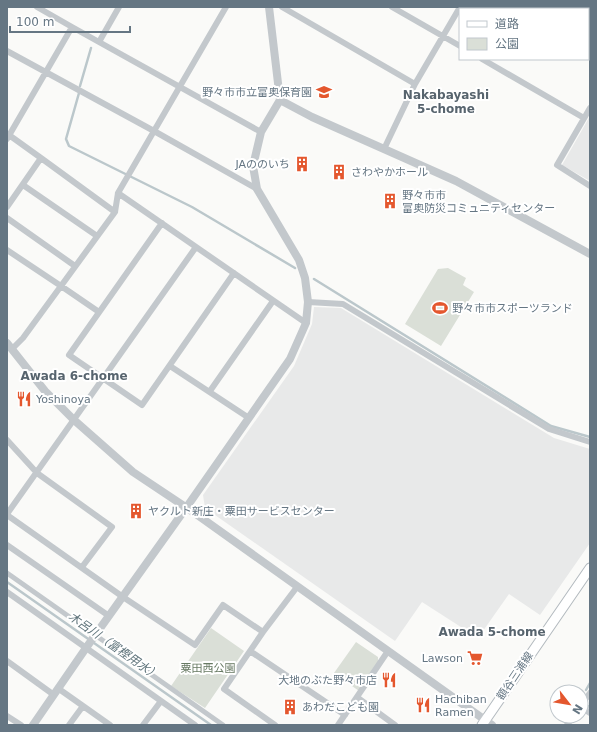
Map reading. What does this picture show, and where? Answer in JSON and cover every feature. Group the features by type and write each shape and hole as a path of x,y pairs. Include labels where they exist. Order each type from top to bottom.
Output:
{"main road":[{"name":"額谷三浦線","path":"486,723 590,568"}],"street":[{"path":"37,7 72,28 261,132"},
{"path":"99,42 119,7"},
{"path":"226,7 118,193 115,212 23,338 10,346 45,391 74,420 134,472 388,651 486,723"},
{"path":"33,725 290,359 306,323 308,302 305,278 299,260 257,189 253,166 261,132 280,100 269,7"},
{"path":"282,7 415,84"},
{"path":"392,7 459,45"},
{"path":"384,149 415,84 459,9"},
{"path":"72,28 8,137 41,158 115,212"},
{"path":"7,51 257,189"},
{"path":"484,60 584,118"},
{"path":"280,100 456,181 590,254"},
{"path":"590,108 557,165 590,186"},
{"path":"7,207 41,158"},
{"path":"24,184 97,236"},
{"path":"118,193 306,323"},
{"path":"7,218 75,266"},
{"path":"162,223 70,355 103,379 142,405 234,273"},
{"path":"196,247 7,514 123,597 195,645 223,605 263,632"},
{"path":"7,250 99,312"},
{"path":"210,391 273,301"},
{"path":"308,302 343,304 549,430 590,442"},
{"path":"170,366 249,418"},
{"path":"7,440 37,473 112,527 82,567"},
{"path":"7,545 109,616"},
{"path":"7,573 91,641 161,701 196,725"},
{"path":"275,725 224,689 263,632 297,587"},
{"path":"7,592 91,641 223,725"},
{"path":"250,651 345,715"},
{"path":"338,725 358,698 388,651"},
{"path":"7,661 56,692 83,706 110,725"},
{"path":"358,698 395,725"},
{"path":"143,725 161,701"},
{"path":"69,725 83,706"},
{"path":"7,716 20,725"}],"shaded area":[{"path":"590,116 590,181 562,165"},
{"path":"314,307 341,308 554,438 590,449 590,543 540,615 509,594 478,638 422,602 395,641 205,508 203,495 294,366 312,324"}],"green space":[{"name":"野々市市スポーツランド","path":"448,268 466,278 463,285 474,292 441,346 405,324 438,269"},
{"name":"粟田西公園","path":"211,628 244,651 205,708 171,686"},
{"path":"356,642 378,657 378,663 359,691 334,673"}],"waterway":[{"path":"80,86 91,48"},
{"path":"79,93 66,139 69,146 192,207 295,268"},
{"path":"314,279 551,426 590,437"},
{"name":"木呂川（富樫用水）","path":"7,582 211,725"}],"place":[{"name":"野々市市立富奥保育園","path":"324,92"},
{"name":"JAののいち","path":"302,164"},
{"name":"さわやかホール","path":"339,172"},
{"name":"野々市市 富奥防災コミュニティセンター","path":"390,201"},
{"name":"野々市市スポーツランド","path":"440,308"},
{"name":"Yoshinoya","path":"24,399"},
{"name":"ヤクルト新庄・粟田サービスセンター","path":"136,511"},
{"name":"Lawson","path":"475,658"},
{"name":"大地のぶた野々市店","path":"389,680"},
{"name":"Hachiban Ramen","path":"423,705"},
{"name":"あわだこども園","path":"290,707"}],"district":[{"name":"Nakabayashi 5-chome","path":"446,102"},
{"name":"Awada 6-chome","path":"74,376"},
{"name":"Awada 5-chome","path":"492,632"}]}
